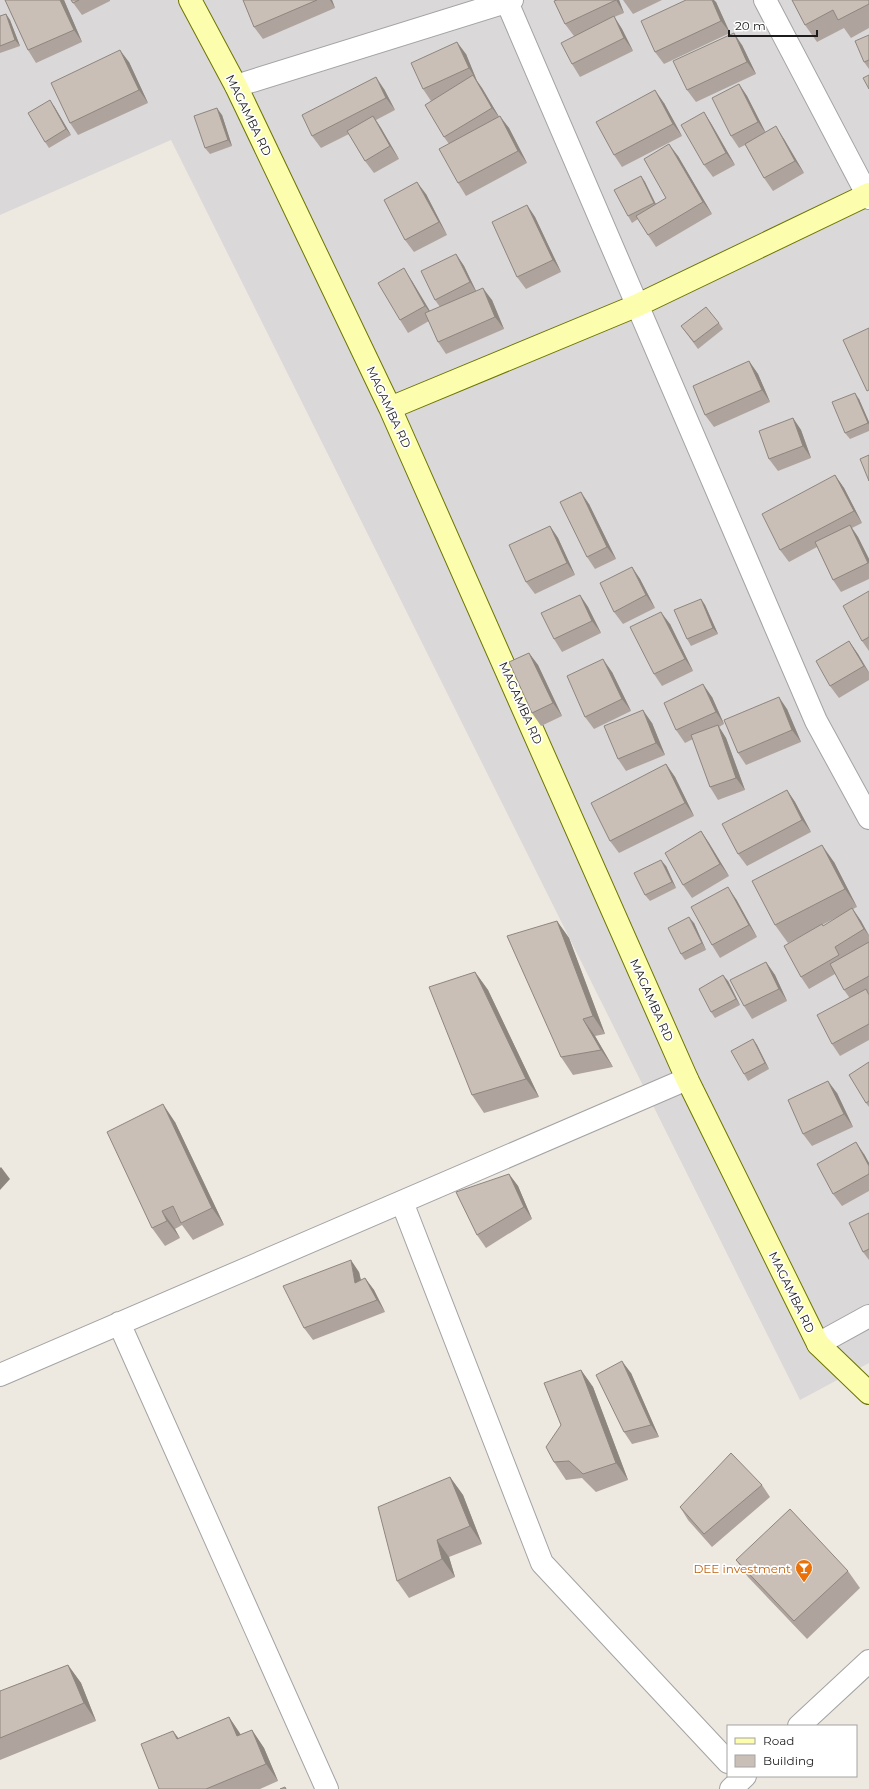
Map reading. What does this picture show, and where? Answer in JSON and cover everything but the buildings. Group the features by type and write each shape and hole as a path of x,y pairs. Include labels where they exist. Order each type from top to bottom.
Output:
{"street":[{"name":"MAGAMBA RD","path":"190,0 236,86 390,408 686,1079 818,1344 869,1393"},
{"path":"390,408 638,305 868,196 765,0"},
{"path":"236,86 510,1 816,721 869,818"},
{"path":"0,1375 686,1079"},
{"path":"402,1202 542,1563 727,1761"},
{"path":"818,1344 869,1316"},
{"path":"119,1323 327,1789"},
{"path":"800,1725 869,1661"}],"shaded area":[{"path":"0,0 869,0 869,1363 800,1400 171,140 0,215"}],"place":[{"name":"DEE investment","path":"804,1583"}]}
